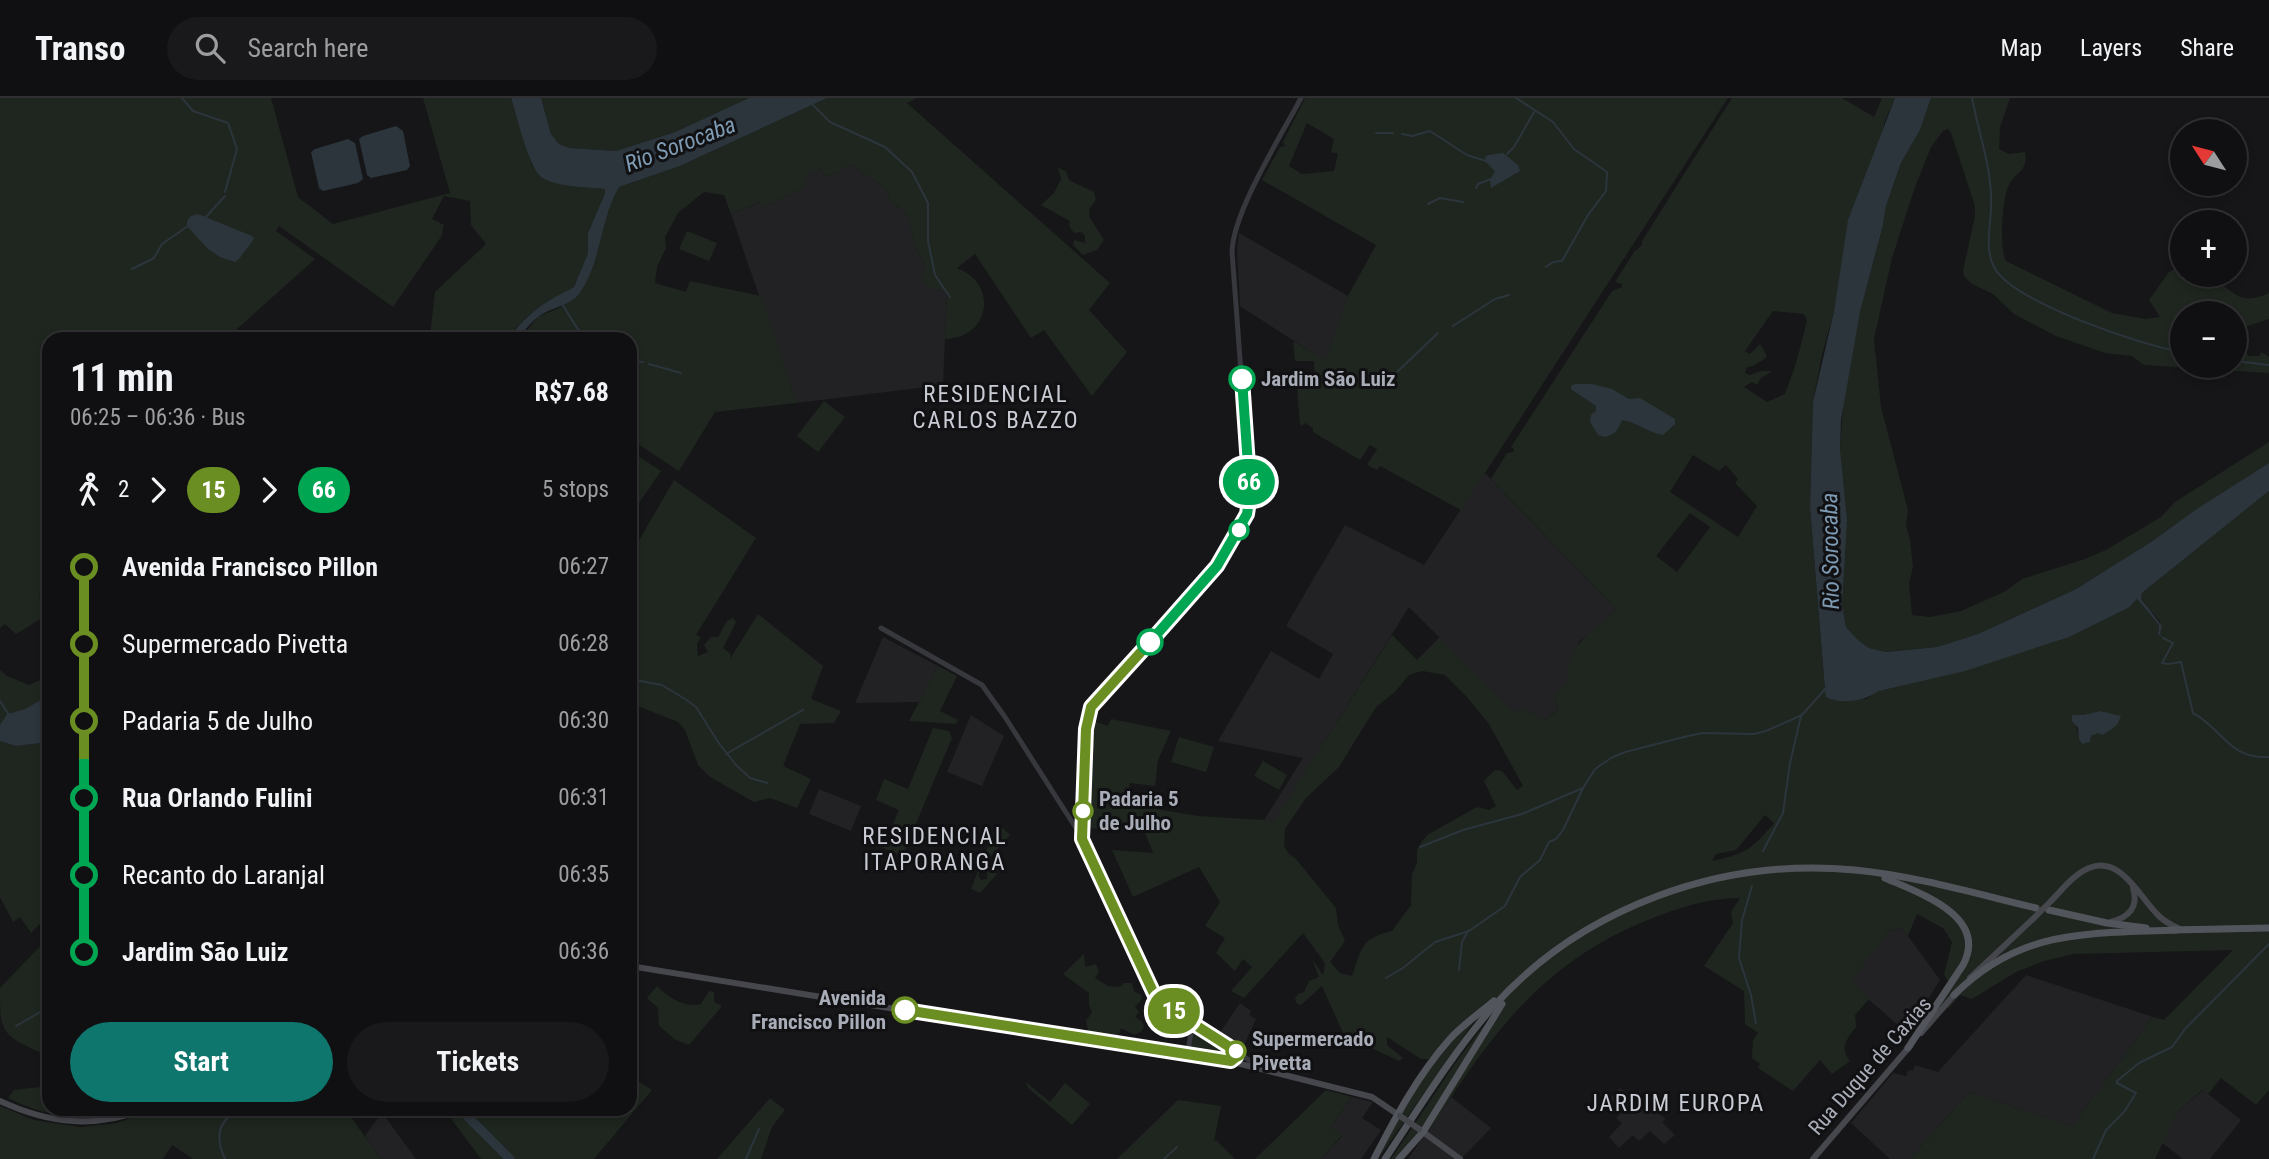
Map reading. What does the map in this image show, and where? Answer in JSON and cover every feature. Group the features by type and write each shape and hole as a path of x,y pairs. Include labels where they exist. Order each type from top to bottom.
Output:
{"main road":[{"name":"Rua Duque de Caxias","path":"1812,1159 1980,967 2079,875 2094,866 2108,866 2116,870 2158,915 2179,930"},
{"path":"1374,1159 1399,1115 1450,1039 1552,953 1586,930 1629,908 1674,891 1723,878 1773,870 1823,868 1873,872 2036,908"},
{"path":"1873,872 1950,912 1963,925 1968,937 1965,960 1908,1048"},
{"path":"2107,923 2121,919 2130,912 2136,898 2132,886"},
{"path":"2049,911 2107,923 2179,930"},
{"path":"1954,995 1992,963 2030,945 2076,935 2269,928"},
{"path":"637,967 1231,1061 1372,1097 1460,1159"},
{"path":"1399,1159 1421,1131 1498,1009 1522,978"},
{"path":"1385,1159 1463,1045 1522,978"},
{"path":"0,1101 35,1115 67,1122 98,1122 120,1116"}],"street":[{"path":"1082,839 1086,729 1093,705 1212,572 1247,514 1250,494 1233,241 1240,217 1301,98"},
{"path":"881,628 982,685 1082,839 1154,993 1190,1031"},
{"path":"1073,823 1082,820"},
{"path":"1164,1005 1264,1070"},
{"path":"1187,1055 1190,1031 1197,1025"},
{"path":"1231,1061 1236,1057 1236,1051"}],"shaded area":[{"path":"0,98 271,98 298,197 333,224 450,193 423,98 511,98 532,165 556,183 605,189 588,233 588,253 574,287 537,309 513,332 430,332 435,292 486,244 471,225 470,201 444,196 432,219 444,225 441,237 393,307 279,226 276,231 315,259 234,332 42,332 42,596 39,597 42,618 16,634 5,624 0,628"},
{"path":"541,98 749,98 675,132 616,151 570,148 559,144 551,134"},
{"path":"827,98 917,98 907,103 1110,283 1089,310 1127,352 1092,396 1044,330 1031,338 975,254 957,268 979,286 984,297 984,309 972,330 945,339 947,290 931,289 923,280 925,267 915,245 907,214 890,200 885,188 853,164 826,177 820,168 808,174 803,188 767,206 760,202 731,214 724,195 704,192 678,213 665,237 666,248 657,267 655,283 686,292 690,281 761,296 796,403 715,412 679,471 637,444 637,332 526,332 538,317 563,306 598,250 601,229 619,187 680,166"},
{"path":"1305,98 1728,98 1461,510 1380,466 1377,470 1367,465 1377,449 1370,445 1360,460 1313,432 1313,428 1305,423 1302,426 1300,424 1296,378 1315,377 1314,361 1295,361 1293,341 1325,360 1348,296 1376,245 1262,180 1280,147 1285,146 1283,142","holes":["1307,123 1334,139 1331,152 1338,154 1334,171 1302,174 1289,166"]},
{"path":"1732,98 1842,98 1874,117 1882,98 1895,98 1885,121 1822,355 1813,402 1810,507 1825,689 1833,700 1867,699 1878,691 1901,686 2110,616 2130,607 2137,599 2159,625 2160,634 2160,621 2140,595 2269,491 2269,1090 2256,1105 2221,1078 2208,1094 2202,1090 2177,1113 2155,1159 1910,1159 1969,1092 2072,1126 2153,1017 2164,1020 2233,950 2074,954 2044,961 2016,972 1972,999 1960,995 1949,1008 1940,1005 1951,985 1944,975 1952,942 1943,928 1917,914 1908,936 1901,928 1889,931 1851,982 1869,999 1855,1015 1856,1027 1845,1043 1845,1051 1850,1061 1832,1074 1820,1060 1793,1091 1758,1068 1760,1064 1752,1058 1753,1040 1758,1033 1745,1024 1744,991 1704,966 1733,923 1731,912 1740,898 1728,898 1682,908 1648,920 1577,958 1521,1006 1497,1034 1430,1130 1427,1128 1502,1006 1494,998 1429,1059 1421,1059 1387,1037 1387,1045 1403,1058 1399,1061 1344,1035 1322,986 1301,1005 1296,1003 1295,999 1298,994 1304,992 1309,981 1319,977 1312,959 1323,975 1325,963 1303,933 1244,998 1231,991 1252,967 1243,959 1235,971 1216,953 1225,938 1205,926 1220,902 1199,867 1133,897 1112,850 1153,853 1145,832 1086,828 1091,720 1108,726 1111,719 1171,731 1158,760 1155,786 1130,783 1127,804 1198,816 1264,820 1272,824 1392,635 1417,660 1440,637 1513,711 1526,710 1546,720 1558,710 1554,695 1568,683 1570,659 1575,650 1589,633 1617,610 1491,479 1507,453 1513,452 1511,447 1612,291 1622,287 1622,284 1615,282 1634,252 1642,245","holes":["1773,311 1804,314 1807,320 1805,330 1785,394 1767,402 1744,387 1752,382 1757,385 1761,378 1773,371 1750,375 1745,373 1747,367 1766,358 1760,344 1750,354 1745,351","1693,455 1719,471 1726,465 1738,479 1735,483 1757,506 1738,537 1670,492","1690,513 1710,527 1677,572 1656,556","1422,671 1445,675 1489,724 1523,786 1517,790 1502,771 1495,770 1484,781 1496,806 1489,810 1477,807 1429,834 1422,841 1417,850 1417,863 1412,874 1411,905 1392,931 1368,941 1352,976 1340,973 1330,962 1345,941 1338,925 1336,908 1289,854 1284,846 1285,829 1306,798 1339,767 1376,707 1395,692 1409,675","2100,711 2108,730 2103,735 2098,732 2091,736 2090,742 2082,744 2072,715","1765,815 1774,823 1754,845 1741,853 1712,861 1716,854 1736,850"]},
{"path":"1931,98 2010,98 2000,127 1999,149 2009,154 2025,152 2026,158 2023,167 2009,185 2005,201 2002,235 2006,261 2112,313 2146,319 2160,317 2149,300 2170,271 2170,287 2224,287 2243,298 2269,293 2269,319 2247,326 2247,301 2170,301 2170,367 2144,365 2132,356 2105,353 2056,336 2014,314 1993,294 1972,284 1964,276 1975,206 1951,133 1948,129 1943,131 1931,147 1915,187 1892,258 1874,339 1881,407 1908,510 1906,526 1913,567 1909,583 1912,615 1930,617 1961,611 2004,592 2022,579 2106,550 2161,517 2175,502 2269,442 2269,463 2076,589 1978,634 1937,647 1886,652 1869,648 1846,627 1842,604 1840,449 1844,392 1886,206 1901,163 1920,130"},
{"path":"853,164 885,188 890,200 907,214 915,245 925,267 947,289 943,385 796,403 731,214 761,202 767,206 803,188 807,174 820,168 826,177"},
{"path":"1058,168 1066,171 1069,180 1094,192 1096,200 1089,209 1090,218 1104,240 1097,250 1083,255 1073,245 1074,240 1085,243 1085,236 1081,232 1074,233 1069,226 1070,221 1041,205 1054,193 1061,179"},
{"path":"687,231 717,243 709,261 679,249"},
{"path":"1239,233 1348,296 1325,361 1240,306 1237,250"},
{"path":"2262,352 2269,357 2269,373 2247,372 2247,354 2259,356"},
{"path":"824,401 845,417 818,452 797,436"},
{"path":"637,456 661,471 637,506"},
{"path":"1485,473 1617,610 1579,642 1569,683 1554,695 1558,710 1546,720 1526,710 1513,711 1409,607 1272,825 1264,820 1303,758 1218,741 1271,651 1319,679 1333,654 1286,626 1345,525 1424,565"},
{"path":"674,480 756,538 696,635 701,637 697,644 698,656 708,652 704,645 711,637 718,637 727,621 733,618 736,622 723,648 731,654 730,659 758,614 823,666 811,699 841,711 834,723 800,724 783,766 811,779 797,808 770,798 754,802 710,777 698,765 685,730 678,722 637,706 637,544"},
{"path":"883,637 938,666 919,702 855,703"},
{"path":"938,666 957,676 940,711 958,720 956,724 909,721"},
{"path":"0,670 7,676 29,685 42,679 42,699 25,709 7,714 0,725"},
{"path":"971,715 1004,736 982,786 947,772"},
{"path":"933,728 949,731 952,738 904,852 898,854 883,848 899,810 876,800 884,779 908,789"},
{"path":"1179,737 1214,747 1206,772 1171,762"},
{"path":"0,741 16,746 42,743 42,921 31,933 20,917 13,922 0,897"},
{"path":"1263,761 1287,775 1279,790 1254,776"},
{"path":"819,789 861,806 851,831 809,814"},
{"path":"997,823 1010,835 984,863 978,875 981,880 987,879 988,866 997,874 980,893 971,889"},
{"path":"1902,928 1940,980 1907,1033 1850,983 1889,931"},
{"path":"42,944 42,1049 39,1052 16,1040 5,1029 1,1014 0,988"},
{"path":"1084,954 1085,967 1096,964 1099,972 1095,978 1108,986 1120,987 1124,983 1132,983 1134,991 1141,995 1142,999 1135,1007 1139,1012 1135,1017 1144,1026 1141,1032 1134,1035 1121,1028 1117,1040 1089,1035 1086,1021 1092,1012 1089,993 1063,974"},
{"path":"2026,975 2153,1017 2072,1126 1969,1092 1910,1159 1890,1159 1851,1123 1893,1073 1906,1076 1908,1070 1913,1071 1915,1065 1938,1072"},
{"path":"657,986 672,998 689,1005 701,1004 709,991 714,992 714,1002 722,1006 689,1045 676,1040 659,1026 658,1008 647,998"},
{"path":"1240,1003 1251,1011 1249,1015 1256,1019 1242,1050 1219,1034"},
{"path":"1473,1023 1378,1159 1430,1069"},
{"path":"1484,1025 1486,1026 1424,1128 1421,1127 1397,1159 1391,1159 1456,1062"},
{"path":"1195,1029 1232,1051 1232,1057 1196,1053 1191,1047"},
{"path":"637,1080 652,1090 637,1108"},
{"path":"1026,1082 1050,1102 1065,1083 1090,1104 1072,1125 1028,1088"},
{"path":"42,1087 42,1111 8,1098 14,1090"},
{"path":"1620,1088 1666,1119 1662,1122 1675,1135 1664,1144 1650,1131 1639,1141 1633,1135 1619,1148 1609,1137 1622,1123 1616,1118 1619,1115 1606,1102"},
{"path":"1326,1090 1352,1097 1330,1127 1342,1135 1321,1159 1255,1159"},
{"path":"2203,1090 2241,1120 2210,1159 2183,1159 2161,1142 2177,1113"},
{"path":"1352,1097 1373,1102 1362,1118 1381,1130 1361,1159 1321,1159 1342,1136 1330,1127"},
{"path":"1451,1097 1491,1128 1461,1159 1408,1159"},
{"path":"770,1098 785,1110 772,1127 761,1159 717,1159"},
{"path":"1178,1100 1221,1106 1214,1141 1235,1159 1117,1159"},
{"path":"0,1106 34,1120 81,1127 117,1123 135,1116 350,1116 381,1159 193,1159 172,1145 163,1159 0,1159"},
{"path":"379,1116 385,1116 416,1159 381,1159 365,1136"},
{"path":"449,1116 630,1116 594,1159 481,1159"}],"water":[{"name":"Rio Sorocaba","path":"511,98 541,98 551,134 559,144 570,148 616,151 675,132 749,98 827,98 680,166 619,187 612,200 592,269 579,294 568,303 538,317 524,332 514,332 537,309 574,287 588,253 588,233 605,193 605,189 546,180 536,170 527,151"},
{"name":"Rio Sorocaba","path":"1895,98 1931,98 1920,130 1901,163 1886,206 1860,312 1841,420 1840,449 1847,520 1842,604 1846,627 1858,640 1869,648 1886,652 1937,647 1978,634 2076,589 2269,463 2269,491 2143,592 2142,600 2162,626 2160,634 2163,638 2158,634 2159,625 2137,599 2130,607 2069,637 1965,671 1879,691 1860,699 1839,701 1826,697 1825,689 1810,507 1813,402 1834,311 1848,220"},
{"path":"396,126 403,131 410,166 407,170 371,178 367,175 359,139"},
{"path":"348,139 355,143 363,179 358,183 323,191 319,188 311,152"},
{"path":"1503,153 1518,165 1520,171 1491,188 1490,180 1495,171 1485,157"},
{"path":"198,214 254,239 235,262 220,257 207,248 187,226 191,216"},
{"path":"1575,384 1592,384 1612,389 1629,399 1640,398 1675,419 1675,424 1663,435 1622,420 1612,434 1605,437 1598,435 1590,422 1596,406 1571,389"},
{"path":"42,699 42,743 16,746 0,741 0,725 7,714 25,709"},
{"path":"2100,711 2121,716 2117,725 2103,735 2098,733 2091,736 2090,742 2082,744 2072,715"}],"waterway":[{"path":"182,98 193,111 228,123 237,149 225,192"},
{"path":"1516,98 1553,122 1574,149 1607,172 1606,191 1588,215 1562,261 1553,262 1546,267"},
{"path":"1972,98 1990,181 1989,246 1994,267 2025,294 2051,308 2110,332 2170,349"},
{"path":"811,103 830,122 885,147 912,172 928,203 928,241 935,275 950,297"},
{"path":"1507,154 1514,147 1534,112"},
{"path":"1402,134 1412,136 1430,131 1467,155 1486,161"},
{"path":"1376,133 1393,133"},
{"path":"1476,188 1478,184 1491,179"},
{"path":"205,218 225,196"},
{"path":"1428,204 1440,198 1463,202"},
{"path":"132,269 154,258 162,244 188,226"},
{"path":"1453,326 1495,299 1509,295"},
{"path":"562,304 581,332"},
{"path":"1396,373 1438,333"},
{"path":"637,361 643,362"},
{"path":"2247,362 2269,365"},
{"path":"649,364 681,373"},
{"path":"2163,638 2173,643 2162,663 2181,662 2193,713 2235,748 2255,756 2269,757"},
{"path":"637,680 662,685 696,707 736,765 750,778 767,783"},
{"path":"1386,978 1435,942 1469,931 1505,906 1520,877 1540,860 1549,842 1556,839 1563,830 1595,769 1611,758 1625,752 1703,733 1754,734 1766,731 1802,715 1826,688"},
{"path":"0,701 9,715"},
{"path":"726,754 803,710"},
{"path":"1763,851 1783,813 1790,763 1801,716"},
{"path":"1420,847 1463,830 1522,814 1583,788"},
{"path":"1752,886 1742,920 1739,958 1751,995 1756,1023"},
{"path":"1459,970 1462,942 1468,931"},
{"path":"2093,1159 2106,1130 2124,1112 2136,1093 2117,1081 2139,1063 2172,1047 2185,1029 2269,944"},
{"path":"16,1026 42,1011"},
{"path":"225,1159 219,1137 222,1125 229,1116"},
{"path":"467,1116 510,1159"},
{"path":"746,1159 759,1129"},
{"path":"1164,1159 1177,1147"}],"bus line":[{"name":"66","path":"1150,642 1217,566 1247,514 1250,494 1242,379"},
{"name":"15","path":"905,1010 1130,1047 1231,1061 1236,1057 1236,1051 1164,1005 1155,996 1083,842 1086,729 1091,707 1150,642"}],"place":[{"name":"Jardim São Luiz","path":"1242,379"},
{"name":"Padaria 5 de Julho","path":"1083,811"},
{"name":"Avenida Francisco Pillon","path":"905,1010"},
{"name":"Supermercado Pivetta","path":"1236,1051"}],"district":[{"name":"RESIDENCIAL CARLOS BAZZO","path":"996,407"},
{"name":"RESIDENCIAL ITAPORANGA","path":"935,849"},
{"name":"JARDIM EUROPA","path":"1676,1103"}]}
